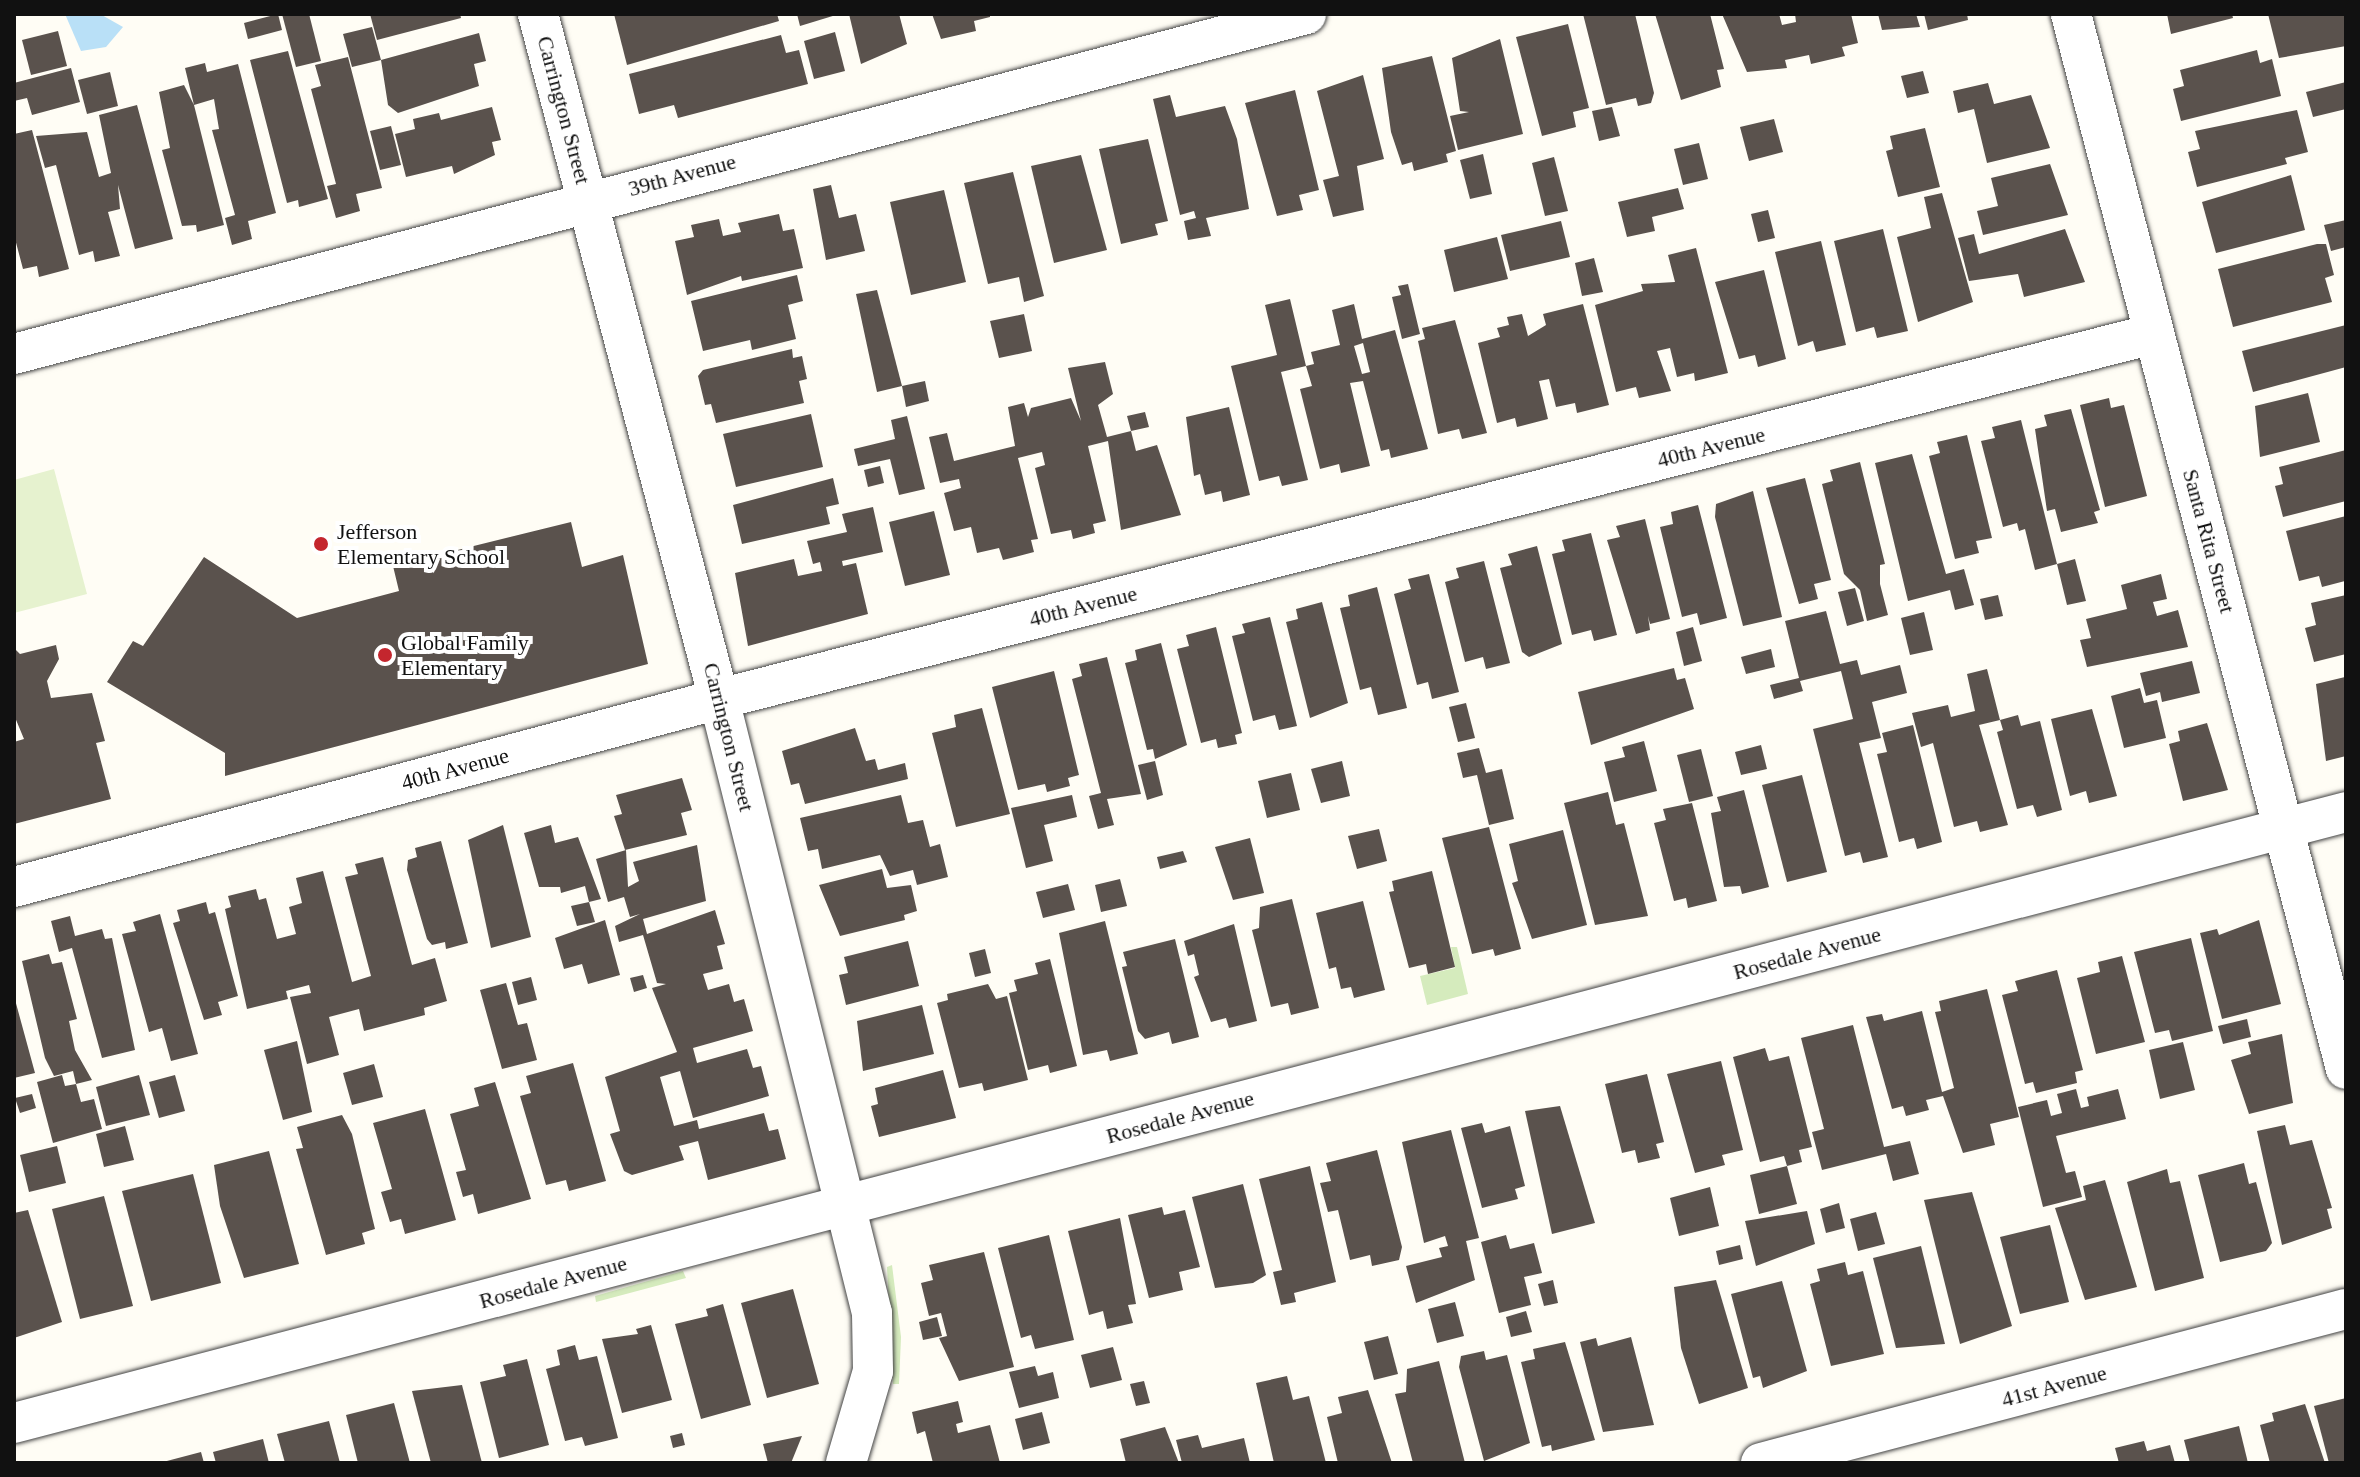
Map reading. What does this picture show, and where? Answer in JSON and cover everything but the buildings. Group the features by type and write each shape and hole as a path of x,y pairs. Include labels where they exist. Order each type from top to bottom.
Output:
{"street":[{"name":"Carrington Street","path":"538,14 719,699 872,1313 873,1371 846,1463"},
{"name":"39th Avenue","path":"14,354 588,200 1306,14"},
{"name":"Santa Rita Street","path":"2071,14 2153,334 2287,828 2346,1069"},
{"name":"40th Avenue","path":"14,887 719,699 2153,334"},
{"name":"Rosedale Avenue","path":"14,1423 2346,812"},
{"name":"41st Avenue","path":"1761,1463 2346,1309"}],"green space":[{"path":"54,469 87,594 14,613 14,480"},
{"path":"1451,947 1457,947 1468,994 1427,1005 1420,976 1455,968"},
{"path":"892,1265 901,1337 899,1384 893,1384 887,1267"},
{"path":"683,1271 686,1278 596,1302 595,1296"}],"water":[{"path":"65,14 100,14 123,27 106,47 81,51"}],"place":[{"name":"Jefferson Elementary School","path":"321,544"},
{"name":"Global Family Elementary","path":"385,655"}]}
